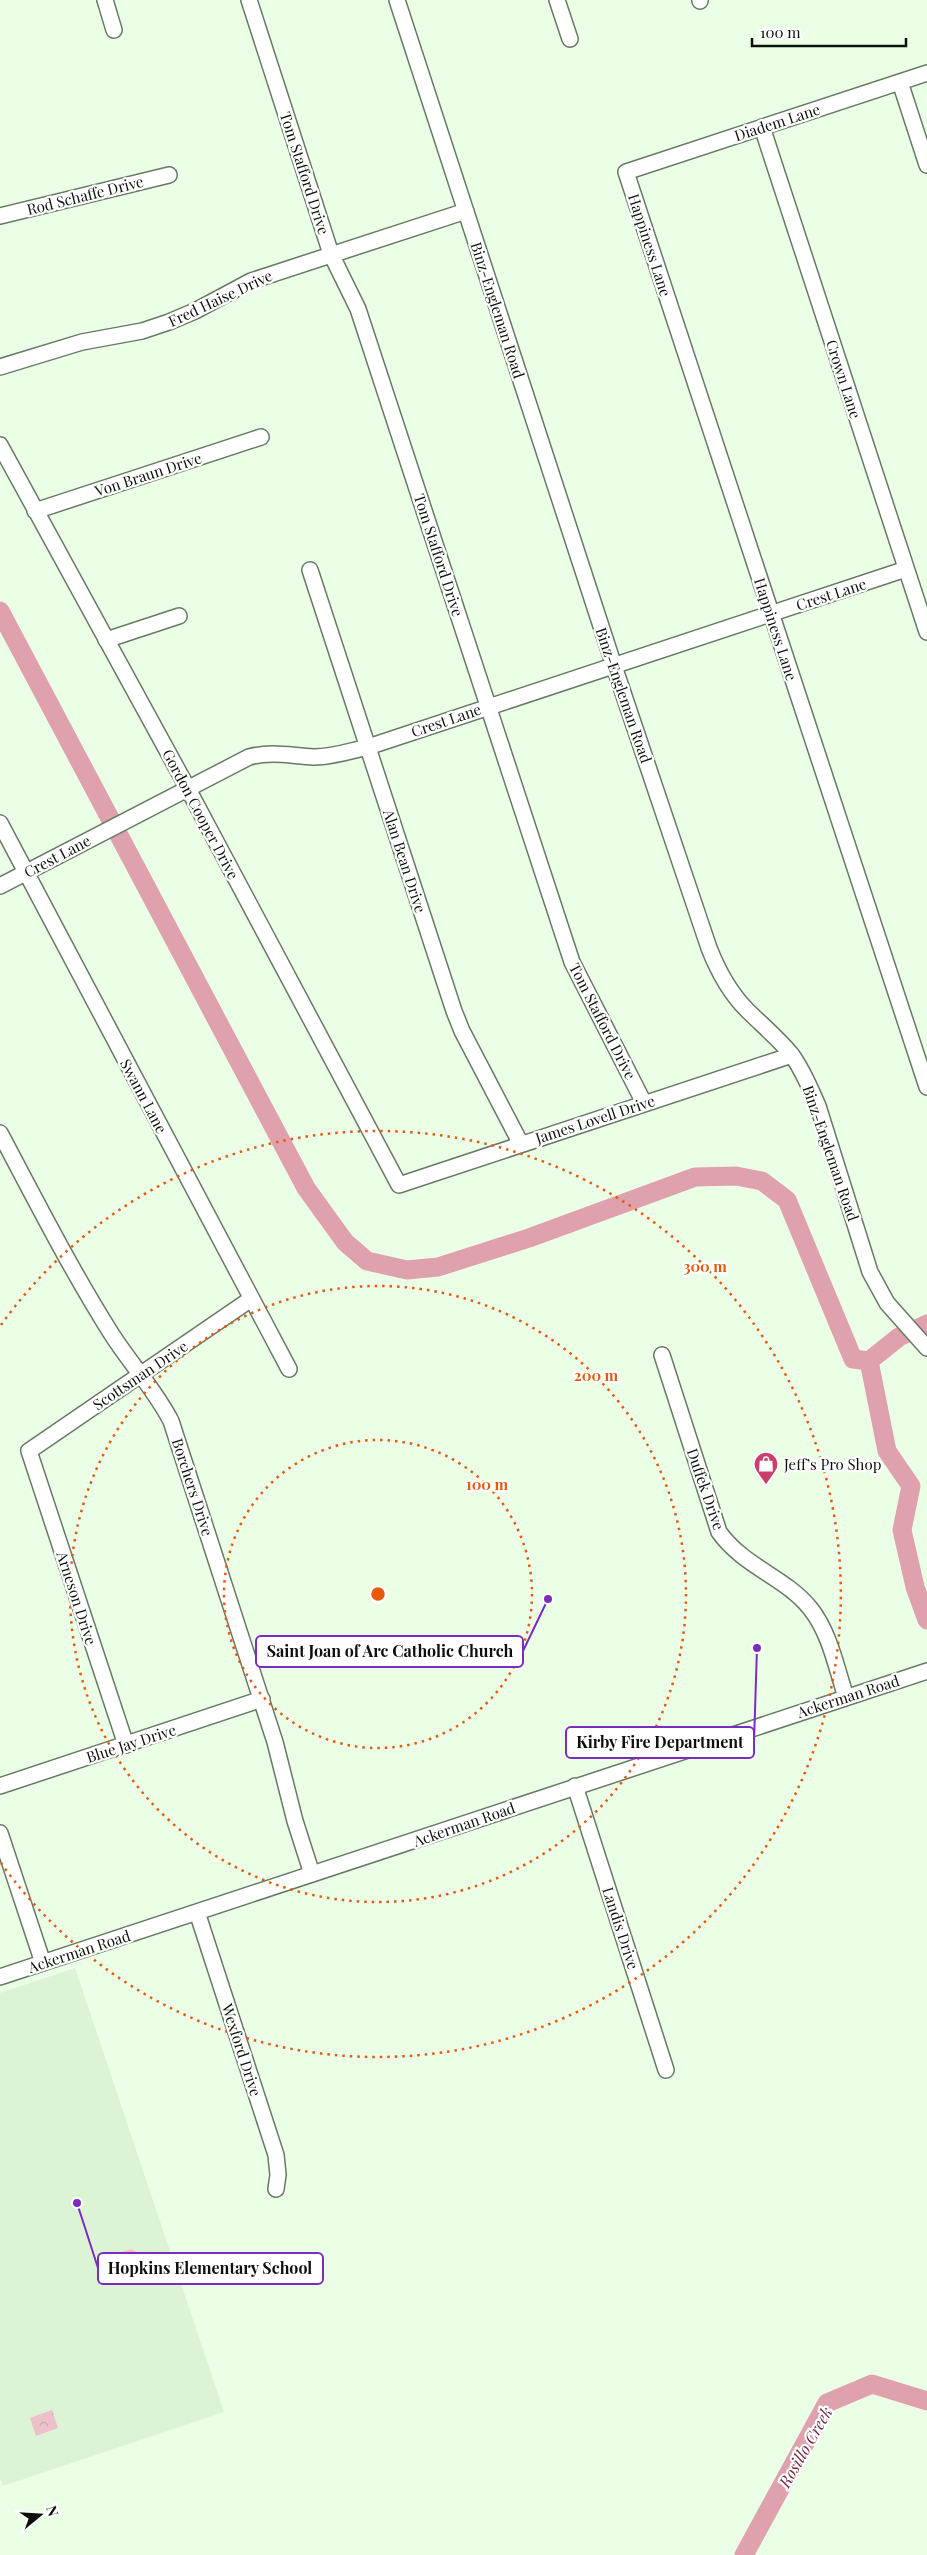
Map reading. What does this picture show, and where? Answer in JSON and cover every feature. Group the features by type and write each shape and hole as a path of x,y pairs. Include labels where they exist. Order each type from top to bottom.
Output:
{"street":[{"path":"105,0 114,30"},
{"name":"Tom Stafford Drive","path":"249,0 331,254 358,308 572,962 644,1103"},
{"name":"Binz-Engleman Road","path":"397,0 614,666 716,965 735,996 792,1055 806,1080 818,1106 870,1272 882,1295 896,1314 927,1348"},
{"path":"557,0 570,39"},
{"name":"Diadem Lane","path":"626,172 927,73"},
{"path":"900,82 927,166"},
{"name":"Crown Lane","path":"762,127 927,632"},
{"name":"Happiness Lane","path":"626,172 927,1087"},
{"name":"Rod Schaffe Drive","path":"0,216 169,175"},
{"name":"Fred Haise Drive","path":"0,368 82,342 142,330 169,322 195,311 251,281 466,211"},
{"name":"Von Braun Drive","path":"35,510 261,437"},
{"name":"Gordon Cooper Drive","path":"0,444 187,787 399,1184"},
{"name":"Crest Lane","path":"0,886 187,787 236,762 258,754 279,752 314,757 332,756 368,747 906,569"},
{"name":"Alan Bean Drive","path":"310,570 454,1011 462,1031 521,1144"},
{"path":"106,640 179,616"},
{"name":"Swann Lane","path":"0,822 289,1369"},
{"name":"James Lovell Drive","path":"399,1184 792,1055"},
{"name":"Borchers Drive","path":"0,1133 70,1267 110,1332 140,1376 162,1403 171,1421 262,1699 295,1821 312,1874"},
{"name":"Scottsman Drive","path":"29,1450 251,1299"},
{"name":"Duffek Drive","path":"662,1355 719,1532 729,1546 743,1559 795,1594 809,1607 826,1637 846,1697"},
{"name":"Arneson Drive","path":"29,1450 126,1745"},
{"name":"Ackerman Road","path":"0,1977 924,1672"},
{"name":"Blue Jay Drive","path":"0,1786 262,1699"},
{"name":"Landis Drive","path":"575,1786 666,2070"},
{"path":"0,1833 42,1963"},
{"name":"Wexford Drive","path":"196,1912 276,2155 278,2175 276,2189"}],"shaded area":[{"path":"75,1968 224,2412 3,2486 0,2478 0,1993"}],"green space":[{"path":"131,2249 137,2252 145,2278 132,2282 122,2252"},
{"path":"52,2410 58,2428 36,2436 30,2418"}],"waterway":[{"path":"0,611 306,1188 345,1242 367,1261 407,1270 438,1267 529,1238 695,1177 736,1176 762,1181 787,1200 853,1359 869,1361"},
{"path":"927,1324 899,1337 869,1361 887,1451 911,1486 902,1530 915,1587 927,1620"},
{"name":"Rosillo Creek","path":"744,2555 827,2403 872,2384 927,2401"}],"place":[{"name":"Jeff’s Pro Shop","path":"766,1485"},
{"name":"Saint Joan of Arc Catholic Church","path":"548,1599"},
{"name":"Kirby Fire Department","path":"757,1648"},
{"name":"Hopkins Elementary School","path":"77,2203"}]}
